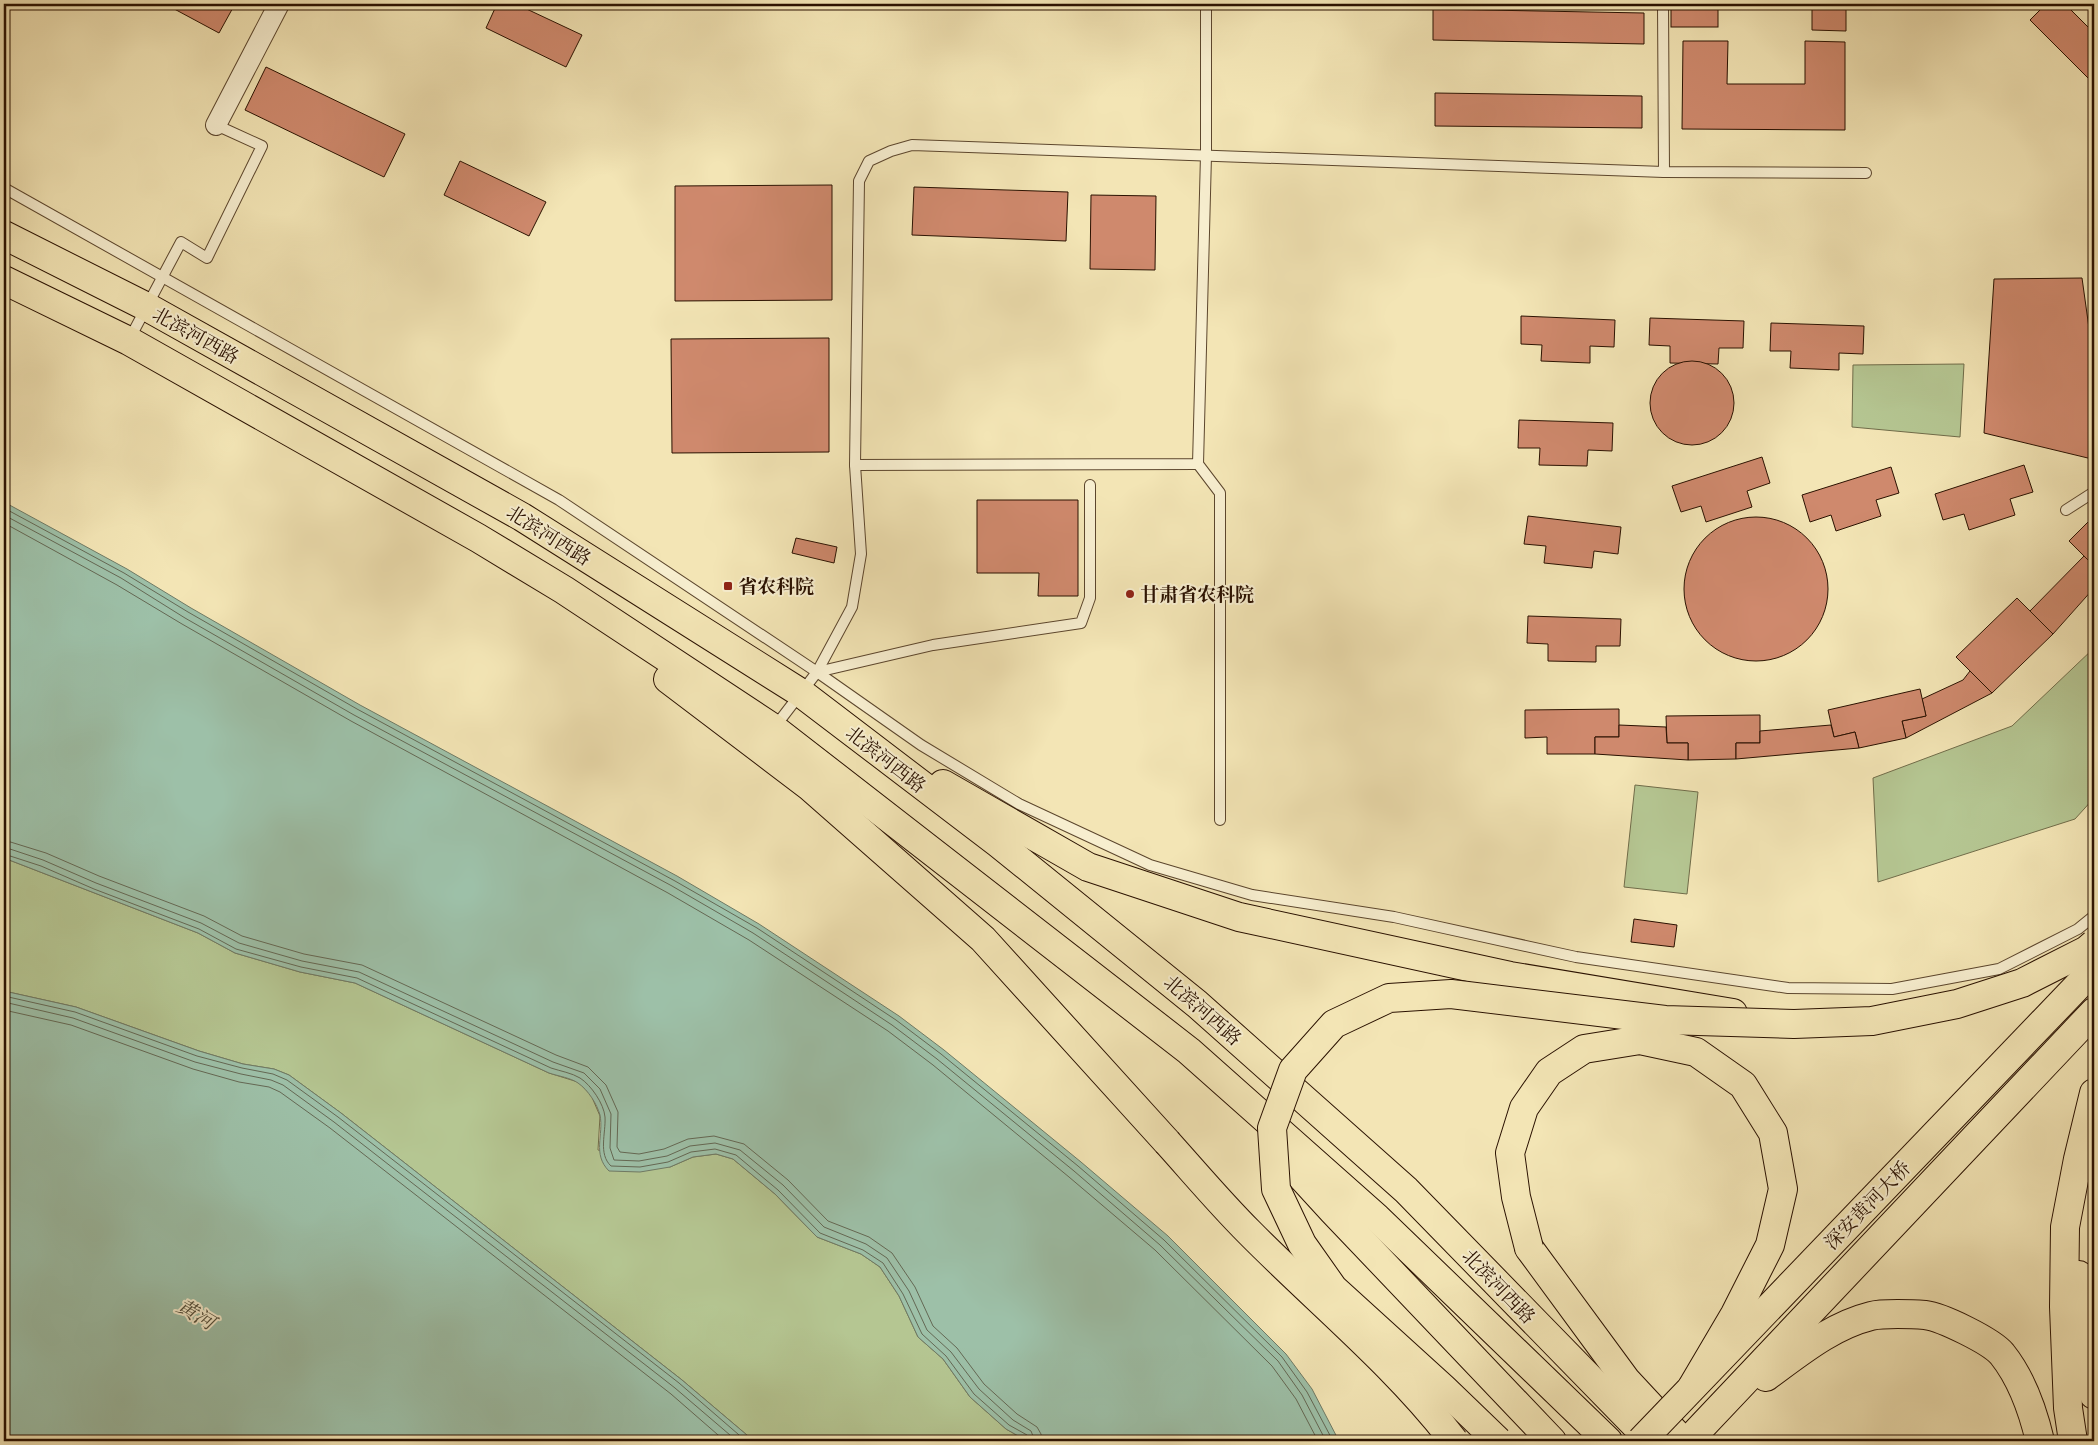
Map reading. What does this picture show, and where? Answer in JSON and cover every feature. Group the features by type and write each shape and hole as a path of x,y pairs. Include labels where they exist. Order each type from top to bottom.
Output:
{"main road":[{"name":"北滨河西路","path":"4,235 147,307 522,517 801,693 998,843 1197,1004 1406,1190 1651,1441"},
{"name":"北滨河西路","path":"4,280 129,341 478,538 564,590 773,728 1189,1051 1377,1218 1608,1441"},
{"path":"564,590 626,647 809,786 983,939 1248,1231 1367,1346 1437,1418 1454,1441"},
{"path":"850,731 1088,867 1238,916 1510,976 1794,1024"},
{"path":"1498,1441 1443,1388 1332,1288 1302,1244 1276,1189 1272,1128 1293,1070 1334,1024 1389,998 1451,994 1665,1020 1794,1024 1872,1021 1958,1004 2022,983 2087,950 2094,944"},
{"name":"深安黄河大桥","path":"1641,1441 2094,969"},
{"name":"深安黄河大桥","path":"1688,1441 2094,1012"},
{"path":"1682,1441 1626,1380 1529,1248 1516,1197 1510,1153 1524,1108 1550,1072 1584,1049 1640,1040 1696,1052 1743,1085 1773,1133 1783,1189 1770,1245 1735,1314 1692,1387"},
{"path":"1189,1051 1333,1211 1552,1441"},
{"path":"2073,1441 2067,1399 2064,1307 2065,1227 2078,1159 2094,1093"},
{"path":"2078,1159 2077,1258 2094,1395"},
{"path":"1714,1414 1825,1334 1872,1316 1926,1315 1956,1326 1985,1341 2001,1353 2018,1379 2034,1417 2040,1441"},
{"path":"1553,1341 1626,1380"}],"street":[{"path":"216,125 279,4"}],"lane":[{"path":"1206,4 1206,155 1198,464 1220,493 1220,820"},
{"path":"1663,4 1664,172"},
{"path":"129,341 181,242 207,258 262,146 216,125"},
{"path":"773,728 817,672 852,607 861,554 854,465 859,181 869,162 891,151 912,145 1664,172 1866,173"},
{"path":"4,188 559,500 817,672 921,745 1019,804 1150,865 1252,896 1394,917 1576,957 1788,988 1892,989 1999,969 2078,929 2094,916"},
{"path":"854,465 1198,464"},
{"path":"817,672 933,646 1081,623 1090,598 1090,485"},
{"path":"2066,510 2094,492"}],"shaded area":[{"path":"1964,364 1960,437 1852,427 1853,365"},
{"path":"2094,648 2094,798 2075,819 1878,882 1873,778 2012,726"},
{"path":"1635,785 1698,792 1687,894 1624,887"},
{"path":"4,858 198,933 235,953 300,972 355,983 549,1073 578,1082 591,1095 600,1116 598,1150 670,1167 693,1157 716,1154 733,1159 775,1194 817,1237 861,1254 880,1267 899,1296 918,1337 943,1359 970,1397 1006,1429 1027,1441 754,1441 682,1380 341,1113 289,1075 274,1069 243,1064 199,1051 76,1007 4,991"}],"water":[{"path":"4,502 127,569 360,705 677,876 759,924 899,1016 944,1050 1081,1162 1168,1236 1286,1354 1312,1389 1339,1441 1027,1441 1006,1429 970,1397 943,1359 918,1337 899,1296 880,1267 861,1254 817,1237 775,1194 733,1159 716,1154 693,1157 670,1167 640,1172 609,1171 601,1158 601,1122 599,1111 589,1093 575,1081 549,1073 355,983 300,972 235,953 198,933 4,858"},
{"name":"黄河","path":"4,991 76,1007 199,1051 243,1064 274,1069 289,1075 341,1113 682,1380 754,1441 4,1441"}],"building":[{"path":"165,4 235,4 219,33"},
{"path":"497,4 516,4 582,35 566,67 486,28"},
{"path":"1671,4 1718,4 1718,27 1671,27"},
{"path":"1812,4 1846,4 1846,31 1812,30"},
{"path":"2046,4 2065,4 2094,33 2094,84 2030,20"},
{"path":"1433,9 1644,13 1644,44 1433,40"},
{"path":"1683,41 1728,41 1727,84 1805,84 1805,41 1845,42 1845,130 1682,129"},
{"path":"266,67 405,134 384,177 245,110"},
{"path":"1435,93 1642,96 1642,128 1435,126"},
{"path":"460,161 546,202 529,236 444,195"},
{"path":"832,185 832,300 675,301 675,186"},
{"path":"914,187 1068,192 1066,241 912,235"},
{"path":"1091,195 1156,196 1155,270 1090,269"},
{"path":"2082,278 2094,364 2092,459 1984,433 1994,279"},
{"path":"1521,316 1615,320 1614,347 1590,346 1590,363 1541,361 1542,345 1521,344"},
{"path":"1650,318 1744,321 1743,348 1719,348 1718,364 1670,363 1670,346 1649,345"},
{"path":"1771,323 1864,326 1863,354 1839,353 1839,370 1790,368 1791,351 1770,351"},
{"path":"829,338 829,452 672,453 671,339"},
{"path":"1692,361 1715,368 1727,380 1734,403 1727,426 1715,438 1692,445 1669,438 1657,426 1650,403 1657,380 1669,368"},
{"path":"1519,420 1613,423 1612,451 1588,450 1587,466 1539,465 1540,448 1518,448"},
{"path":"1762,457 1770,483 1747,491 1752,507 1706,522 1701,506 1681,512 1672,486"},
{"path":"2024,465 2033,492 2010,499 2015,515 1969,530 1964,514 1943,520 1935,494"},
{"path":"1891,467 1899,493 1876,500 1881,516 1836,531 1831,515 1810,522 1802,495"},
{"path":"977,500 1078,500 1078,596 1038,596 1039,573 977,573"},
{"path":"1528,516 1621,527 1618,554 1594,551 1592,568 1544,563 1546,546 1524,544"},
{"path":"2094,516 2094,566 2069,541"},
{"path":"1756,517 1784,522 1807,538 1823,561 1828,589 1823,617 1807,640 1784,656 1756,661 1728,656 1705,640 1689,617 1684,589 1689,561 1705,538 1728,522"},
{"path":"796,538 837,547 834,563 792,553"},
{"path":"2084,556 2094,566 2094,588 2053,634 2030,611"},
{"path":"2017,598 2053,634 1992,693 1956,657"},
{"path":"1528,616 1621,619 1620,646 1596,646 1596,662 1548,661 1548,644 1527,643"},
{"path":"1970,671 1992,693 1906,738 1902,721 1926,716 1922,699 1963,680"},
{"path":"1920,689 1926,716 1902,721 1906,738 1859,748 1855,732 1834,737 1828,710"},
{"path":"1619,709 1619,737 1595,737 1595,754 1547,754 1547,737 1525,738 1525,710"},
{"path":"1760,715 1760,743 1736,743 1736,759 1688,760 1688,743 1667,743 1666,716"},
{"path":"1619,725 1666,727 1667,743 1688,743 1688,760 1595,754 1595,737 1619,737"},
{"path":"1831,725 1834,737 1855,732 1859,748 1736,759 1736,743 1760,743 1760,731"},
{"path":"1634,919 1677,925 1674,947 1631,942"}],"place":[{"name":"省农科院","path":"728,586"},
{"name":"甘肃省农科院","path":"1130,594"}]}
